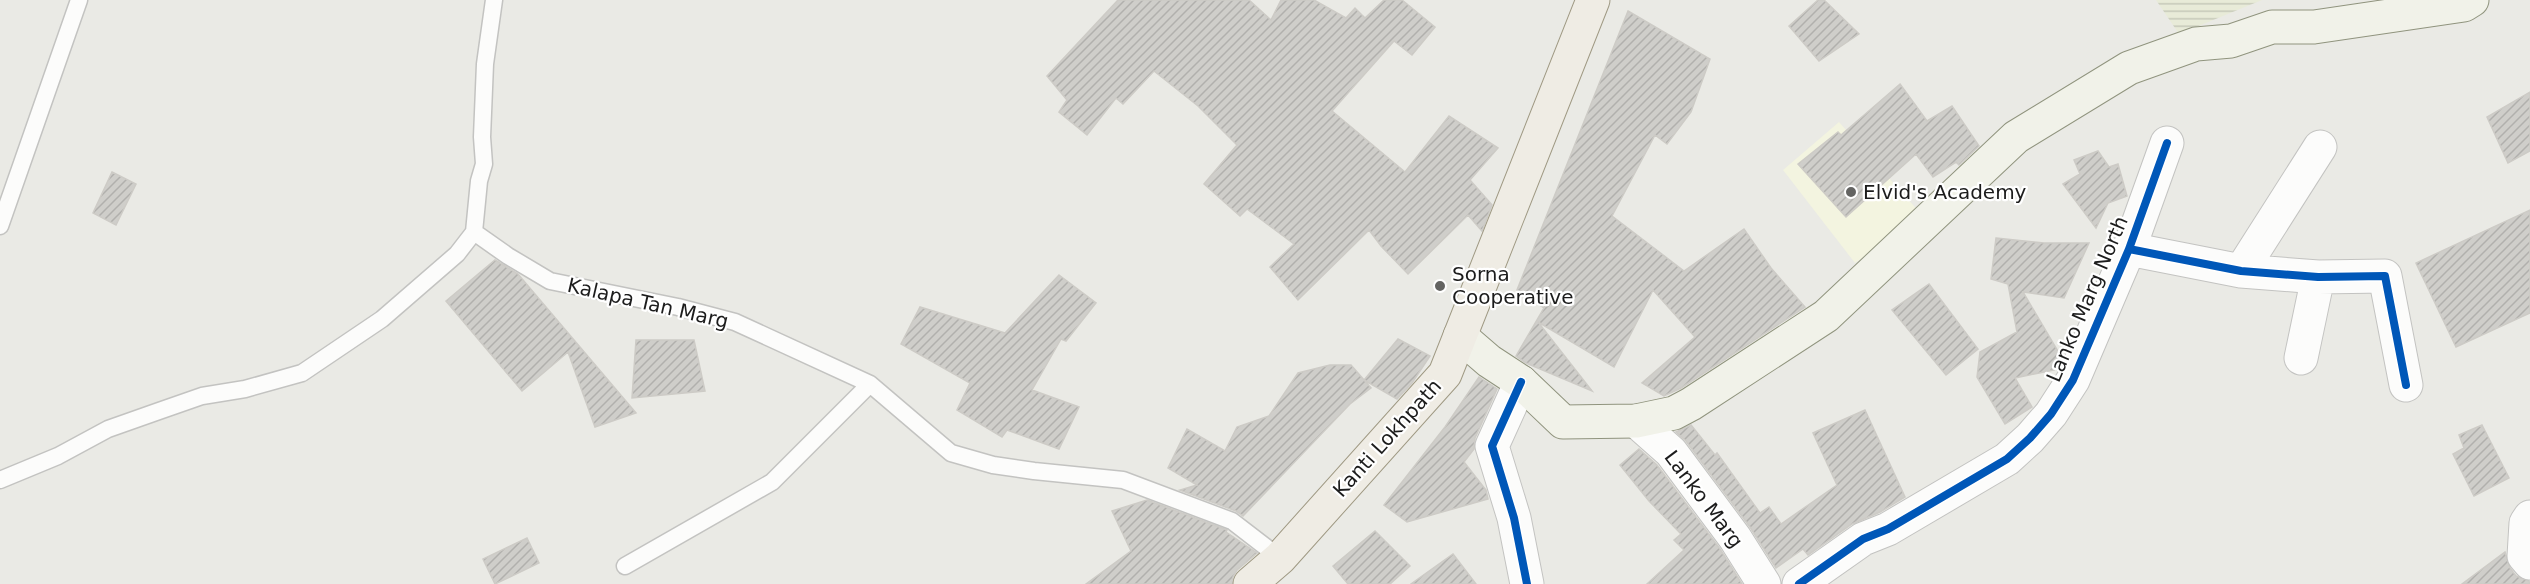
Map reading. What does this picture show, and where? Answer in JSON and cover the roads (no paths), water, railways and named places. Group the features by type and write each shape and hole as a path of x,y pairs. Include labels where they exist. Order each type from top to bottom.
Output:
{"main road":[{"name":"Kanti Lokhpath","path":"1250,584 1280,558 1445,374 1593,0"},
{"path":"1460,336 1489,361 1521,382 1563,423 1636,421 1674,413 1826,316 2016,137 2129,68 2196,44 2231,41 2272,27 2314,27 2464,5 2472,0"}],"street":[{"name":"Lanko Marg North","path":"1799,584 1863,540 1888,530 2007,459 2051,414 2073,380 2129,249 2167,143"},
{"path":"2241,271 2320,147"},
{"path":"2129,249 2241,271 2318,277 2385,276 2406,385"},
{"path":"2301,358 2318,277"},
{"path":"1521,382 1492,446 1514,518 1527,584"},
{"name":"Lanko Marg","path":"1636,421 1671,452 1735,538 1764,584"},
{"path":"2530,517 2526,523 2524,556 2530,563"}],"lane":[{"path":"0,226 79,0"},
{"path":"0,480 58,456 108,429 202,396 245,389 302,373 382,319 457,254 474,232 479,181 484,164 482,137 485,64 495,0"},
{"name":"Kalapa Tan Marg","path":"474,232 550,282 678,307 735,322 870,384 951,453 993,465 1123,480 1232,521 1280,558"},
{"path":"625,566 772,482 870,384"}],"place":[{"name":"Elvid's Academy","path":"1851,192"},
{"name":"Sorna Cooperative","path":"1440,286"}]}
